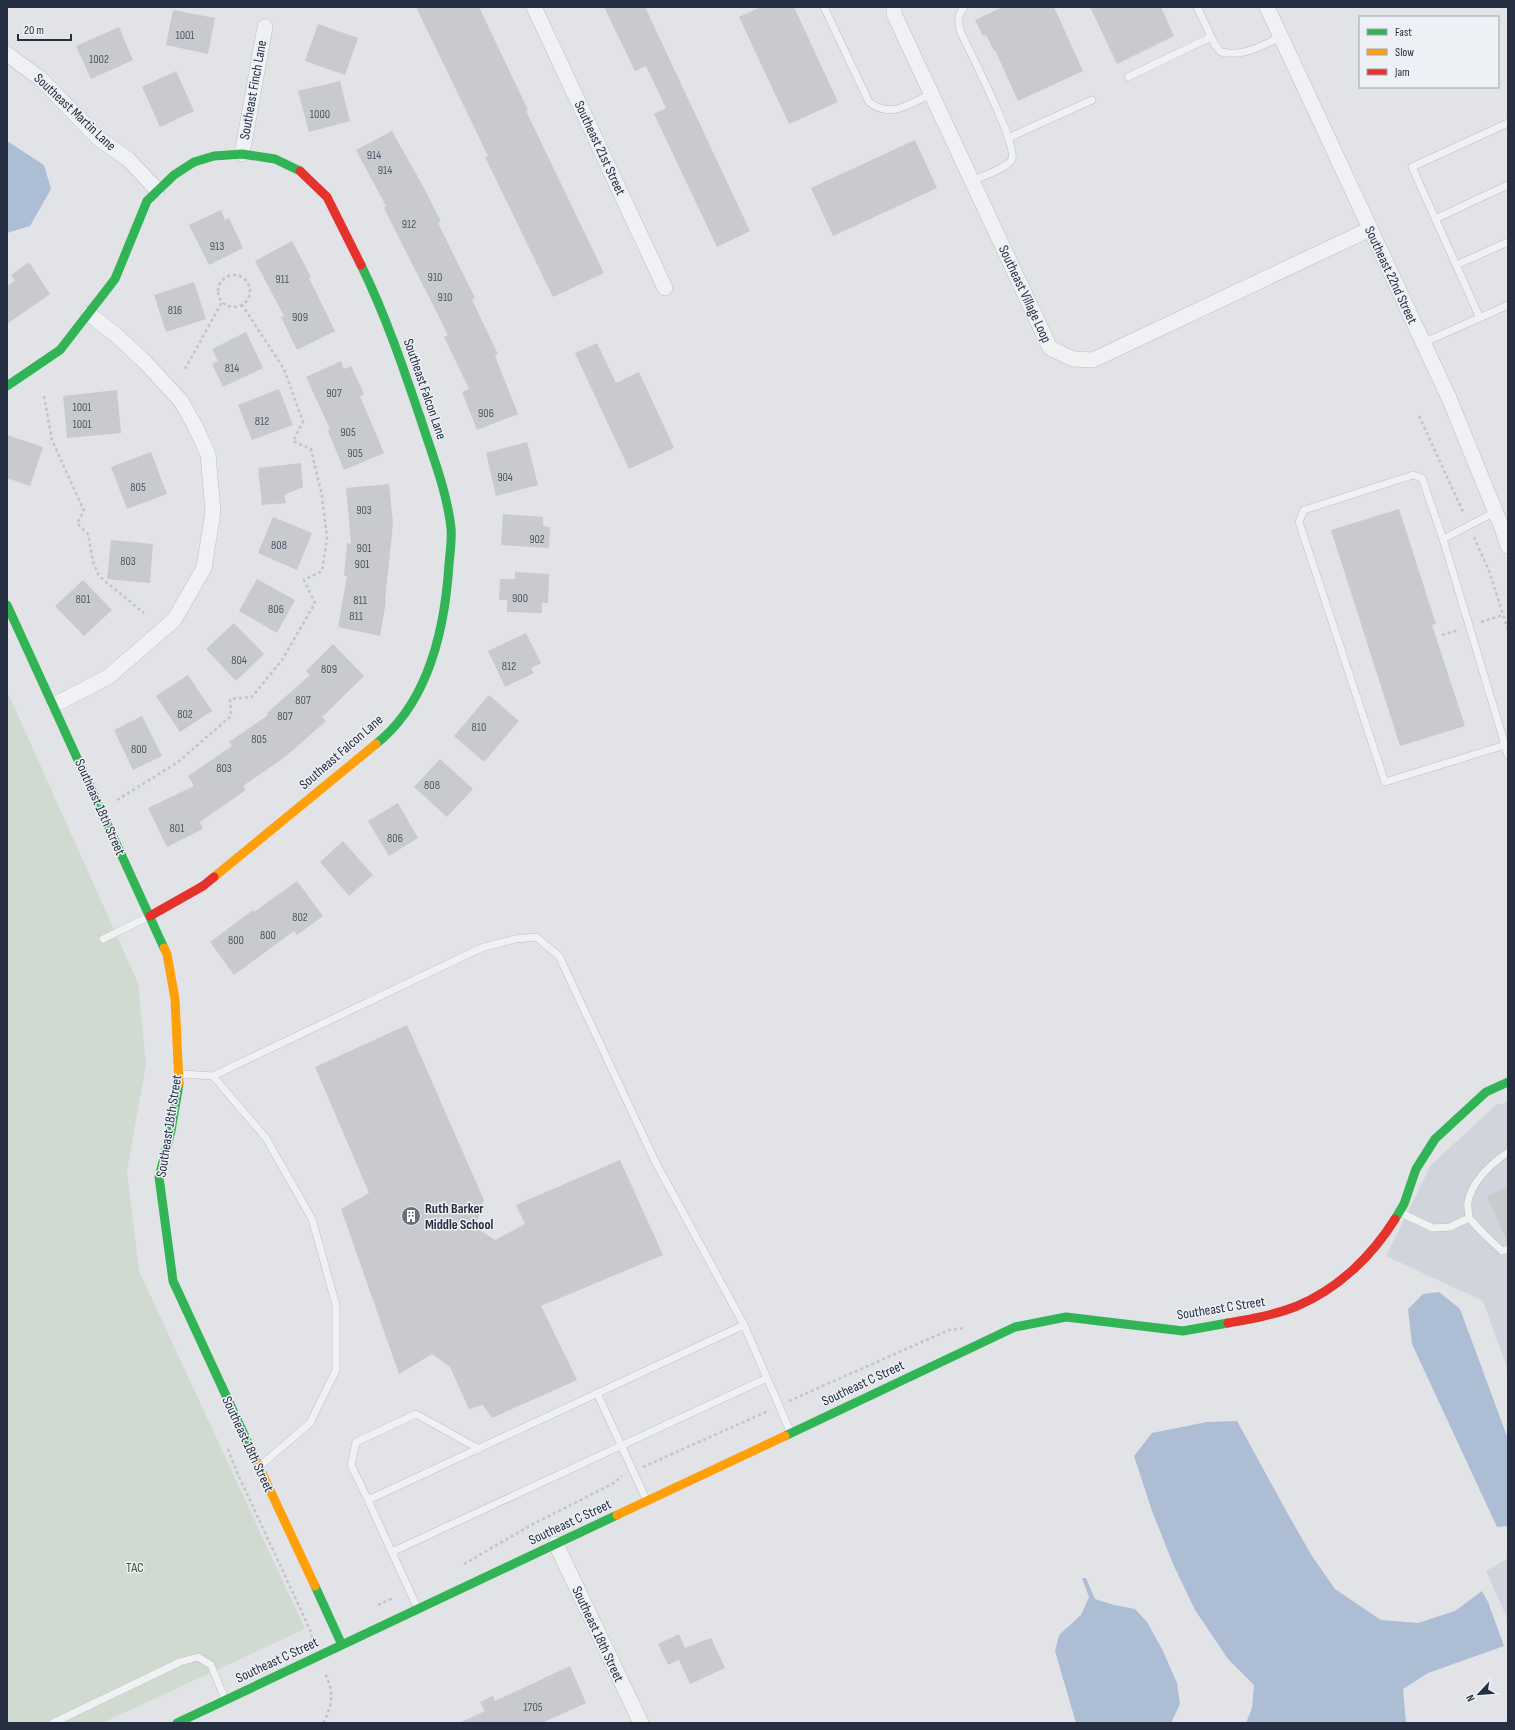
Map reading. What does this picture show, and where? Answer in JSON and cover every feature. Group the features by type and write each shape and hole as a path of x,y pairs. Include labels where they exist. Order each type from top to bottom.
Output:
{"street":[{"name":"Southeast 21st Street","path":"534,7 665,288"},
{"name":"Southeast Village Loop","path":"894,7 894,14 1050,348 1073,358 1094,360 1370,229"},
{"name":"Southeast 22nd Street","path":"1267,7 1449,398 1508,546"},
{"name":"Southeast Finch Lane","path":"242,154 265,27"},
{"name":"Southeast Martin Lane","path":"7,54 41,79 99,139 128,159 157,190"},
{"name":"Southeast Falcon Lane","path":"7,386 60,350 89,314 115,279 147,201 174,175 194,162 214,156 242,154 275,159 300,171 327,198 363,270 394,341 441,481 451,529 448,582 440,632 434,653 423,683 408,709 383,739 277,824 203,886 150,916"},
{"path":"54,705 108,677 174,620 204,568 213,512 208,454 181,401 122,341 89,314"},
{"name":"Southeast 18th Street","path":"7,605 167,954 175,999 180,1081 171,1131 159,1176 173,1281 342,1646"},
{"name":"Southeast C Street","path":"178,1723 1014,1327 1066,1317 1183,1331 1258,1318 1297,1306 1329,1290 1355,1268 1384,1237 1404,1204 1416,1169 1435,1139 1486,1092 1508,1082"},
{"name":"Southeast 18th Street","path":"556,1544 635,1721"}],"lane":[{"path":"824,7 870,102 878,108 896,110 931,94"},
{"path":"964,7 960,12 958,20 961,33 1004,127 1012,149 1012,159 1007,165 972,182"},
{"path":"1197,7 1221,52 1233,55 1242,54 1281,37"},
{"path":"1128,77 1212,37"},
{"path":"1008,138 1092,100"},
{"path":"1480,318 1412,167 1508,123"},
{"path":"1435,219 1508,185"},
{"path":"1456,265 1508,242"},
{"path":"1423,344 1508,305"},
{"path":"1505,745 1385,782 1299,522 1304,510 1413,475 1422,478 1443,538 1508,755"},
{"path":"1443,538 1495,512"},
{"path":"103,939 150,916"},
{"path":"179,1074 213,1076 480,948 515,939 536,937 559,956 655,1161 744,1325 791,1433"},
{"path":"213,1076 266,1138 312,1219 336,1306 336,1370 310,1423 259,1466"},
{"path":"1508,1152 1494,1162 1473,1187 1468,1204 1469,1218 1502,1251 1508,1249"},
{"path":"1399,1212 1434,1228 1450,1227 1469,1218"},
{"path":"368,1500 744,1325"},
{"path":"392,1552 767,1378"},
{"path":"597,1393 647,1501"},
{"path":"418,1609 351,1465 356,1442 416,1414 479,1449"},
{"path":"53,1723 180,1662 198,1657 211,1665 226,1700"}],"path":[{"path":"235,274 244,278 250,287 249,297 242,305 231,307 222,302 218,296 218,285 225,276 235,274"},
{"path":"185,369 222,302"},
{"path":"117,800 178,762 231,716 230,699 252,697 282,660 315,603 304,580 322,571 327,538 322,496 311,449 293,441 303,422 284,369 242,305"},
{"path":"44,396 52,440 84,511 77,523 88,534 93,562 99,576 144,613"},
{"path":"791,1400 949,1330 971,1327"},
{"path":"645,1466 769,1411"},
{"path":"458,1567 533,1524 614,1483 623,1476"},
{"path":"323,1723 330,1710 331,1685"}],"shaded area":[{"path":"1508,1102 1508,1371 1483,1301 1386,1256 1431,1165 1496,1105"},
{"path":"1508,1558 1508,1620 1486,1571"}],"green space":[{"name":"TAC","path":"7,691 138,983 146,1064 127,1171 139,1271 305,1629 102,1723 7,1723"}],"water":[{"path":"7,141 44,165 51,189 30,226 7,233"},
{"path":"1439,1292 1460,1309 1508,1439 1508,1526 1497,1527 1412,1344 1408,1309 1423,1294"},
{"path":"1237,1421 1312,1556 1335,1589 1381,1620 1418,1623 1455,1611 1482,1591 1488,1602 1504,1646 1428,1673 1403,1689 1406,1723 1246,1723 1252,1708 1254,1685 1228,1659 1195,1610 1173,1564 1152,1511 1134,1456 1152,1433 1207,1422"},
{"path":"1082,1578 1086,1578 1095,1599 1114,1605 1135,1609 1147,1622 1162,1649 1177,1683 1180,1704 1171,1723 1076,1723 1055,1651 1059,1635 1081,1615 1089,1597"}],"building":[{"path":"416,7 479,7 528,110 526,111 604,273 553,297 485,157 488,156"},
{"path":"604,7 645,7 750,231 717,247 654,114 666,108 646,66 635,71"},
{"path":"761,7 794,7 838,102 789,124 739,17"},
{"path":"1003,7 1054,7 1083,71 1018,101 995,50 994,51 986,35 983,36 975,20"},
{"path":"1090,7 1161,7 1174,36 1117,64"},
{"path":"173,10 215,18 208,54 166,45"},
{"path":"318,24 358,38 345,75 305,61"},
{"path":"119,27 133,60 91,79 76,46"},
{"path":"176,71 194,111 160,127 142,87"},
{"path":"340,81 350,121 309,132 298,91"},
{"path":"392,131 441,222 438,223 475,298 472,300 498,354 495,356 518,414 477,430 462,392 469,389 444,337 448,335 384,208 386,206 356,150"},
{"path":"915,140 937,188 833,236 811,188"},
{"path":"221,210 225,220 229,218 243,248 209,265 189,225"},
{"path":"292,241 311,277 309,278 335,331 297,350 281,317 284,316 255,261"},
{"path":"29,262 50,294 7,324 7,286 15,281 11,275"},
{"path":"194,282 206,319 166,332 154,295"},
{"path":"246,332 263,368 223,387 212,364 218,361 212,349"},
{"path":"597,343 616,383 639,372 674,448 629,469 575,353"},
{"path":"341,361 344,369 351,366 364,394 360,396 384,453 344,470 328,431 330,429 306,377"},
{"path":"279,389 293,425 252,440 238,405"},
{"path":"117,390 121,433 67,438 63,396"},
{"path":"7,435 43,447 30,486 7,478"},
{"path":"527,442 538,485 496,496 486,453"},
{"path":"151,452 167,494 127,509 111,467"},
{"path":"301,463 303,487 284,495 286,503 262,505 258,468"},
{"path":"389,484 393,523 386,601 380,636 338,627 347,576 344,576 347,543 351,544 346,488"},
{"path":"1399,509 1436,624 1432,625 1465,726 1400,746 1331,530"},
{"path":"503,514 543,517 543,526 550,527 549,548 501,545"},
{"path":"273,517 312,533 297,570 258,553"},
{"path":"111,540 153,544 150,583 107,579"},
{"path":"515,572 549,574 548,603 542,603 542,613 507,612 507,600 499,600 500,579 515,579"},
{"path":"257,579 295,600 277,633 239,611"},
{"path":"83,580 112,610 84,636 55,606"},
{"path":"234,623 264,654 236,681 206,649"},
{"path":"526,633 541,663 531,668 534,673 505,687 488,651"},
{"path":"333,644 364,676 322,717 326,721 285,757 243,786 246,790 200,822 203,829 167,847 148,808 194,786 188,776 232,746 229,742 268,715 267,713 310,675 306,671"},
{"path":"188,675 212,711 180,732 156,696"},
{"path":"489,695 519,721 484,762 454,736"},
{"path":"142,716 162,756 133,770 114,730"},
{"path":"440,759 473,789 447,817 414,787"},
{"path":"398,803 418,838 389,856 368,821"},
{"path":"343,841 373,875 349,896 320,862"},
{"path":"297,881 323,916 297,935 294,931 234,975 210,942 253,910 254,912"},
{"name":"Ruth Barker Middle School","path":"407,1025 484,1200 475,1227 495,1240 525,1224 516,1205 620,1160 663,1255 541,1306 577,1380 492,1418 483,1405 469,1409 450,1367 432,1354 399,1374 341,1209 369,1193 315,1067"},
{"path":"1508,1187 1508,1244 1487,1196"},
{"path":"679,1634 685,1648 711,1638 725,1668 690,1684 679,1660 668,1665 658,1644"},
{"path":"570,1666 586,1703 542,1723 459,1723 485,1711 480,1702 493,1696 495,1701"}],"traffic: fast":[{"path":"7,386 60,350 115,279 147,201 174,175 194,162 214,156 242,154 275,159 300,171"},
{"path":"361,265 387,323 422,423 443,488 451,528 447,588 438,638 431,662 409,707 394,727 376,744"},
{"path":"7,605 164,948"},
{"path":"1395,1219 1404,1204 1416,1169 1435,1139 1486,1092 1508,1082"},
{"path":"179,1084 171,1131 159,1177 173,1281 254,1456"},
{"path":"785,1436 1015,1327 1066,1317 1183,1331 1228,1323"},
{"path":"177,1723 617,1515"},
{"path":"315,1586 342,1645"}],"traffic: slow":[{"path":"214,877 376,744"},
{"path":"164,948 167,954 175,999 179,1084"},
{"path":"617,1515 785,1436"},
{"path":"254,1456 315,1586"}],"traffic: jam":[{"path":"300,171 327,197 361,265"},
{"path":"150,916 203,886 214,877"},
{"path":"1228,1323 1280,1312 1312,1299 1340,1281 1353,1270 1376,1246 1395,1219"}],"place":[{"name":"Ruth Barker Middle School","path":"411,1216"}]}
